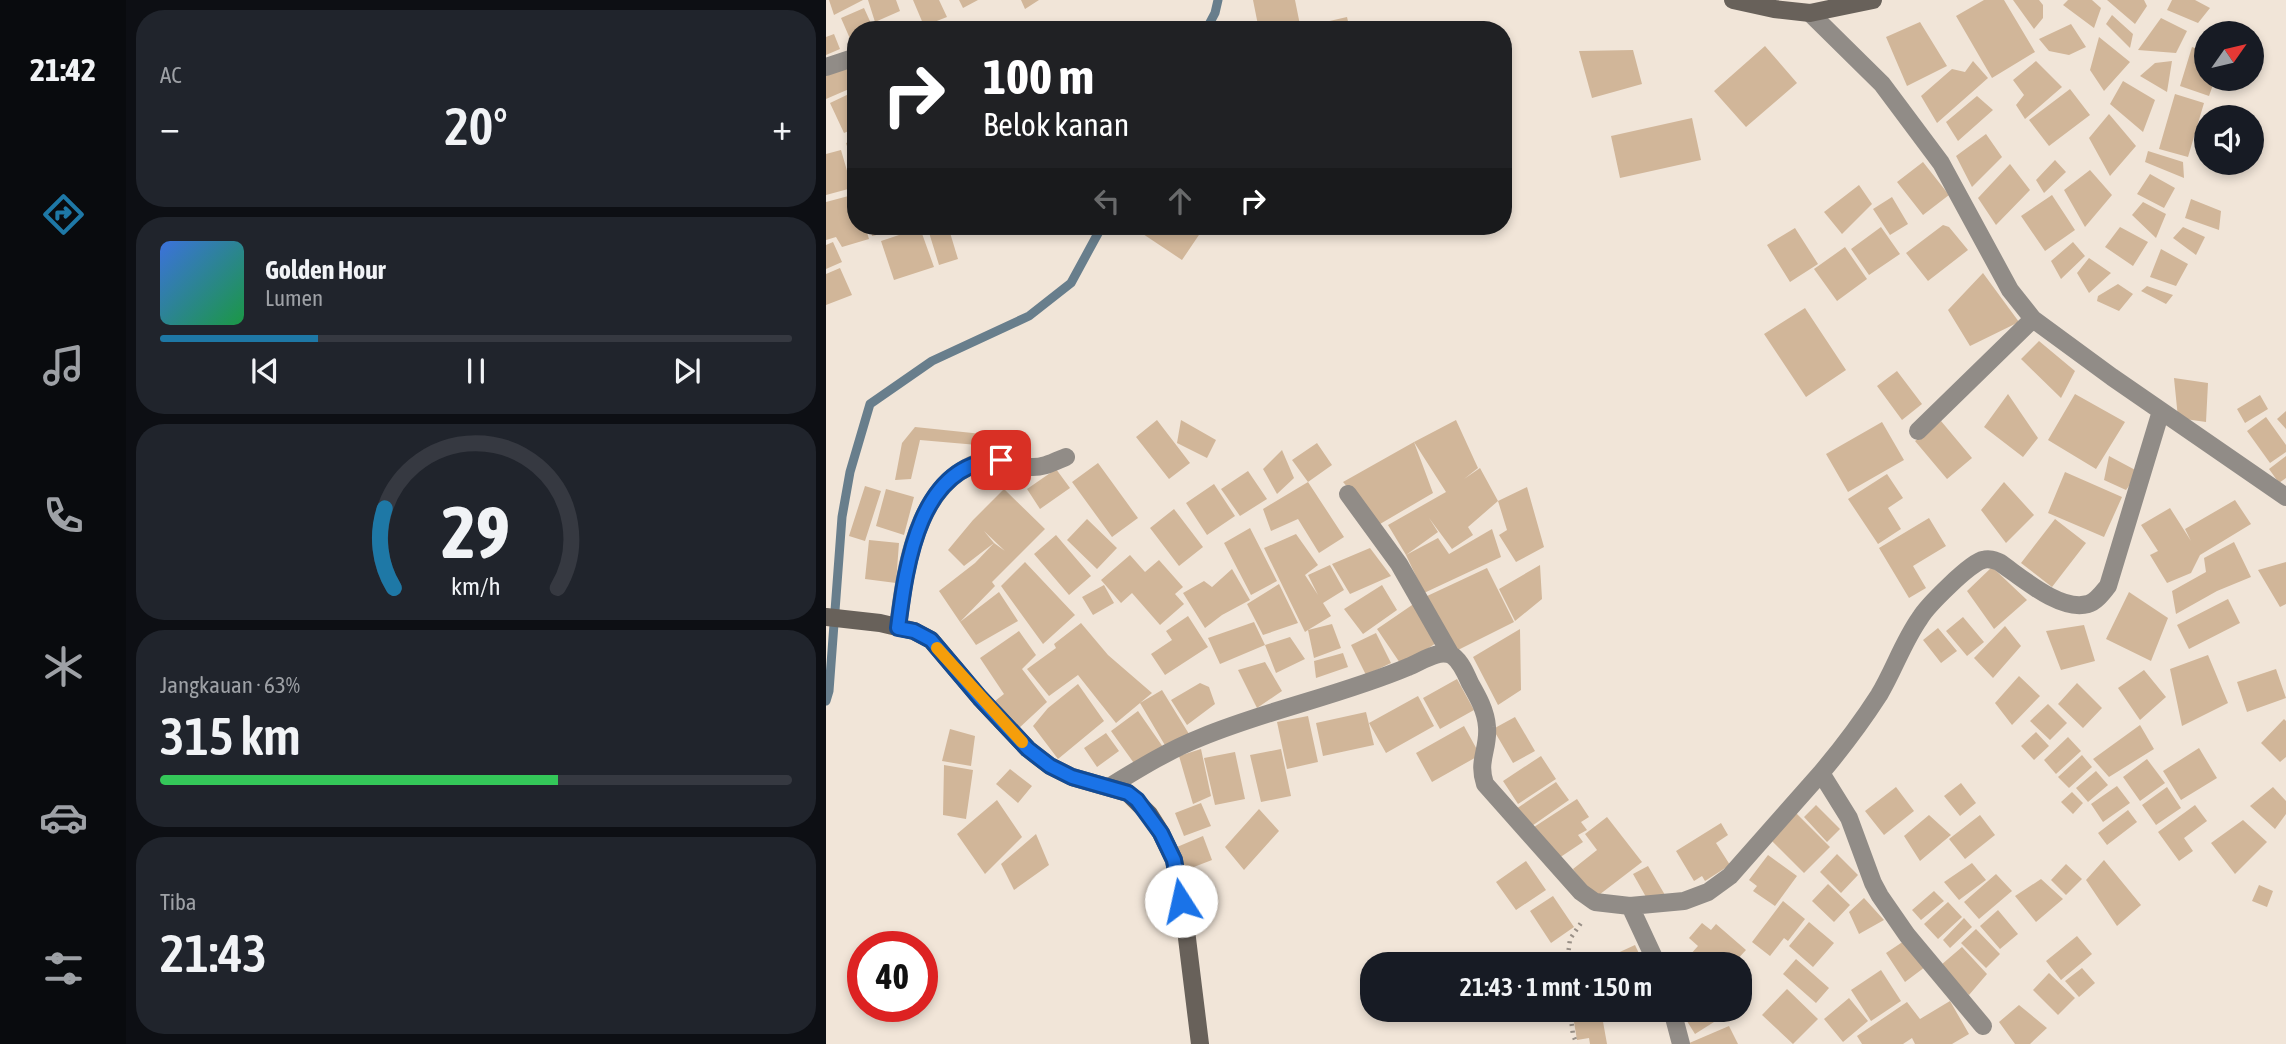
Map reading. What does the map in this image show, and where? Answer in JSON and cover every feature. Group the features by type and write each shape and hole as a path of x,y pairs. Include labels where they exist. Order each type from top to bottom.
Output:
{"street":[{"path":"1733,0 1810,13 1873,0"},
{"path":"1810,13 1882,84 1941,163 2010,290 2033,318 2286,497"},
{"path":"826,67 847,60"},
{"path":"1917,431 2033,318"},
{"path":"1348,495 1398,564 1451,655 1459,662 1482,705 1488,726 1487,745 1480,771 1485,783 1581,892 1595,902 1630,906 1684,901 1708,892 1730,876 1821,774 1847,743 1881,692 1919,619 1936,599 1981,560 1999,562 2054,600 2089,604 2100,596 2108,586 2161,411"},
{"path":"898,628 909,558 929,503 943,484 962,470 984,460 1041,467 1066,457"},
{"path":"826,617 880,623 914,631 931,640 1028,749 1050,766 1072,777 1128,793 1137,800 1161,833 1174,860 1185,922 1200,1044"},
{"path":"1109,788 1155,758 1201,737 1257,716 1386,675 1438,654 1451,655"},
{"path":"1821,774 1849,818 1880,896 1908,935 1983,1026"},
{"path":"1630,906 1651,952"},
{"path":"1675,1022 1681,1044"}],"path":[{"path":"1568,952 1570,939 1595,902"},
{"path":"1571,1022 1577,1044"}],"building":[{"path":"829,0 863,0 834,15"},
{"path":"868,0 896,0 900,11 875,21"},
{"path":"913,0 939,0 947,17 937,21 922,21"},
{"path":"959,0 978,0 963,8"},
{"path":"1021,0 1039,0 1025,9"},
{"path":"1253,0 1295,0 1299,21 1257,21"},
{"path":"1984,0 2004,0 2035,52 1992,78 1956,16"},
{"path":"2013,0 2039,0 2043,5 2043,18 2034,29"},
{"path":"2068,0 2092,0 2101,8 2094,28 2063,5"},
{"path":"2107,0 2144,0 2147,6 2135,24"},
{"path":"2172,0 2195,0 2210,8 2200,21 2194,21 2167,10"},
{"path":"864,8 870,21 847,21 847,32 841,18"},
{"path":"2112,15 2133,34 2130,48 2106,24"},
{"path":"1347,17 1348,21 1330,21"},
{"path":"2161,18 2187,31 2176,53 2138,50"},
{"path":"1920,22 1947,66 1907,86 1886,37"},
{"path":"2071,24 2086,47 2069,55 2049,51 2039,39"},
{"path":"834,34 840,49 826,55 826,37"},
{"path":"2099,37 2130,62 2104,91 2090,70"},
{"path":"1765,46 1797,83 1746,127 1714,91"},
{"path":"2192,47 2194,48 2194,91 2180,86"},
{"path":"1633,50 1642,84 1592,98 1579,51"},
{"path":"1973,61 1988,78 1937,123 1921,96 1952,69 1965,72"},
{"path":"2036,61 2062,87 2025,119 2016,105 2024,95 2013,80"},
{"path":"2172,61 2167,92 2140,76 2155,63"},
{"path":"847,65 847,90 826,99 826,73"},
{"path":"2123,81 2155,100 2143,132 2110,104"},
{"path":"2070,89 2090,115 2049,146 2029,120"},
{"path":"2194,91 2211,91 2209,96"},
{"path":"2175,94 2204,103 2194,105 2194,137 2188,157 2159,149"},
{"path":"847,95 847,132 844,133 830,103"},
{"path":"1977,96 1993,110 1958,141 1946,122"},
{"path":"2109,114 2136,146 2110,176 2089,138"},
{"path":"1692,118 1701,160 1620,178 1611,136"},
{"path":"1986,134 2002,157 1972,187 1956,156"},
{"path":"841,150 847,171 847,189 826,195 826,154"},
{"path":"2148,151 2183,162 2184,178 2145,162"},
{"path":"2055,160 2066,172 2044,193 2036,180"},
{"path":"1923,162 1949,195 1923,215 1897,182"},
{"path":"2010,164 2030,190 1996,225 1978,198"},
{"path":"2090,170 2112,195 2085,227 2064,190"},
{"path":"2150,174 2175,188 2164,208 2137,194"},
{"path":"1859,185 1872,204 1842,234 1824,212"},
{"path":"2052,195 2075,230 2045,251 2021,216"},
{"path":"847,196 847,235 868,235 869,239 842,247 836,237 826,240 826,202"},
{"path":"1892,197 1908,224 1890,235 1873,209"},
{"path":"2191,199 2221,211 2219,230 2185,218"},
{"path":"2143,202 2166,214 2156,238 2132,215"},
{"path":"1943,225 1949,227 1968,250 1928,281 1906,253"},
{"path":"1881,227 1900,254 1869,275 1851,249"},
{"path":"2120,227 2148,242 2133,266 2105,247"},
{"path":"2183,227 2205,237 2196,255 2173,238"},
{"path":"1795,228 1818,264 1790,282 1767,245"},
{"path":"899,235 923,235 934,267 894,280 881,241"},
{"path":"930,235 951,235 958,259 939,265"},
{"path":"1144,235 1199,235 1182,260"},
{"path":"833,242 842,262 826,269 826,245"},
{"path":"2073,242 2085,256 2061,279 2051,261"},
{"path":"1845,247 1867,279 1837,301 1814,269"},
{"path":"2161,249 2188,264 2176,286 2150,277"},
{"path":"2089,258 2111,273 2089,293 2077,273"},
{"path":"840,268 852,295 826,305 826,274"},
{"path":"1983,273 2019,322 1970,346 1948,310"},
{"path":"2118,284 2133,294 2119,311 2097,301 2098,296"},
{"path":"2147,286 2173,295 2166,304 2141,291"},
{"path":"1805,308 1846,370 1806,397 1764,334"},
{"path":"2039,341 2075,371 2061,398 2021,359"},
{"path":"1897,371 1922,404 1902,420 1877,386"},
{"path":"2174,378 2208,383 2206,422 2178,418"},
{"path":"2008,394 2038,438 2023,457 1984,427"},
{"path":"2075,394 2125,422 2096,469 2048,440"},
{"path":"2260,395 2268,409 2245,423 2237,409"},
{"path":"2286,411 2286,429 2277,419"},
{"path":"2266,417 2286,445 2286,452 2270,463 2247,431"},
{"path":"1157,420 1190,463 1169,479 1136,437"},
{"path":"1181,420 1216,440 1207,458 1177,443"},
{"path":"1456,420 1478,468 1464,479 1480,468 1498,501 1468,527 1473,535 1452,549 1429,518 1438,532 1406,555 1388,525 1446,492 1414,442"},
{"path":"1941,421 1972,458 1947,479 1915,441"},
{"path":"1882,422 1904,460 1848,492 1826,454"},
{"path":"915,427 1011,437 1012,448 920,440 911,479 895,480 902,443"},
{"path":"1414,442 1433,493 1380,524 1343,482"},
{"path":"1317,443 1332,465 1308,482 1292,460"},
{"path":"1282,450 1294,478 1277,494 1263,469"},
{"path":"2109,456 2139,472 2126,490 2104,480"},
{"path":"2286,456 2286,478 2279,483 2269,469"},
{"path":"1098,463 1138,518 1112,537 1072,482"},
{"path":"1056,469 1070,488 1040,509 1027,489"},
{"path":"1248,471 1267,499 1240,516 1221,489"},
{"path":"2065,472 2122,497 2104,537 2048,513"},
{"path":"1887,474 1903,498 1888,508 1901,529 1878,544 1848,499"},
{"path":"1308,482 1344,537 1319,553 1298,519 1271,531 1263,509"},
{"path":"2004,482 2034,515 2006,543 1981,510"},
{"path":"1214,484 1235,516 1207,535 1186,503"},
{"path":"865,486 881,491 865,541 849,536"},
{"path":"1527,487 1544,547 1516,562 1499,535 1507,530 1498,501"},
{"path":"886,489 914,497 904,535 876,526"},
{"path":"1004,489 1045,529 992,582 995,586 960,622 939,591 975,563 994,543 964,566 948,550"},
{"path":"2235,500 2251,524 2200,555 2191,573 2167,583 2150,555 2158,551 2141,525 2170,508 2191,541 2185,529"},
{"path":"1174,509 1203,547 1179,566 1150,528"},
{"path":"1929,518 1946,546 1913,566 1926,588 1909,598 1879,548"},
{"path":"1087,519 1117,548 1097,569 1067,540"},
{"path":"2055,519 2086,543 2052,587 2021,563"},
{"path":"1250,528 1277,581 1251,595 1224,543"},
{"path":"1492,529 1501,557 1424,593 1406,555 1438,538 1449,554"},
{"path":"1296,534 1318,565 1305,575 1318,595 1308,575 1330,565 1344,590 1323,603 1331,616 1305,632 1264,548"},
{"path":"1056,535 1091,576 1069,595 1034,554"},
{"path":"869,540 899,543 896,583 865,579"},
{"path":"2234,542 2251,577 2217,591 2176,614 2172,591 2206,572 2204,558"},
{"path":"1370,548 1391,576 1350,594 1332,564"},
{"path":"1130,555 1145,572 1159,560 1183,587 1175,594 1184,604 1160,625 1132,593 1121,603 1101,580"},
{"path":"1025,562 1075,615 1043,644 1001,586"},
{"path":"2286,562 2286,604 2280,607 2258,570"},
{"path":"1540,565 1542,599 1515,621 1499,589"},
{"path":"1992,567 2027,600 1994,629 1967,591"},
{"path":"1487,568 1514,622 1454,652 1425,597"},
{"path":"1232,569 1250,600 1205,628 1183,593 1204,581 1212,587"},
{"path":"1279,584 1298,623 1263,635 1247,604"},
{"path":"1104,585 1114,603 1093,615 1082,597"},
{"path":"1382,585 1397,610 1363,634 1344,609"},
{"path":"999,592 1018,621 976,645 960,622"},
{"path":"2129,592 2168,618 2151,661 2106,639"},
{"path":"2228,599 2240,623 2189,649 2177,625"},
{"path":"1415,603 1439,641 1402,666 1377,629"},
{"path":"1188,616 1208,647 1165,675 1151,654 1172,640 1166,631"},
{"path":"1963,617 1984,642 1967,656 1946,631"},
{"path":"1254,622 1265,645 1220,664 1208,638"},
{"path":"1081,623 1108,655 1152,693 1116,723 1078,675 1049,696 1027,669 1056,648 1054,644"},
{"path":"1332,624 1341,648 1314,658 1308,630"},
{"path":"2084,625 2095,661 2061,670 2046,631"},
{"path":"2005,626 2021,646 1993,678 1974,658"},
{"path":"1938,628 1957,651 1941,663 1923,640"},
{"path":"1520,629 1521,690 1498,705 1473,657"},
{"path":"1019,631 1036,655 1022,669 1047,702 1018,729 995,701 1004,694 980,658"},
{"path":"1376,633 1391,663 1366,675 1351,645"},
{"path":"1290,637 1305,659 1276,673 1265,645"},
{"path":"1343,653 1348,667 1316,678 1314,661"},
{"path":"2208,655 2228,703 2182,726 2170,669"},
{"path":"1265,662 1282,691 1257,708 1238,670"},
{"path":"2276,669 2286,698 2247,712 2237,682"},
{"path":"2144,670 2166,697 2140,720 2118,688"},
{"path":"2019,676 2040,696 2012,725 1995,703"},
{"path":"1457,679 1474,710 1440,729 1423,698"},
{"path":"1200,683 1209,687 1215,704 1187,725 1171,700"},
{"path":"2077,683 2102,708 2083,728 2058,704"},
{"path":"1078,684 1104,721 1058,759 1033,726 1048,708"},
{"path":"1162,690 1189,734 1166,747 1140,703"},
{"path":"1418,696 1434,726 1386,753 1369,723"},
{"path":"2048,704 2067,723 2050,740 2030,721"},
{"path":"1138,711 1163,747 1136,766 1111,731"},
{"path":"1366,712 1374,745 1323,756 1316,723"},
{"path":"1308,716 1318,762 1287,769 1277,722"},
{"path":"1515,717 1535,751 1513,763 1493,729"},
{"path":"2284,719 2286,757 2280,762 2261,743"},
{"path":"2140,725 2154,749 2109,777 2093,759"},
{"path":"1464,726 1480,755 1432,782 1416,753"},
{"path":"950,729 975,736 971,766 942,761"},
{"path":"2036,732 2049,746 2034,760 2021,746"},
{"path":"1106,733 1119,751 1097,767 1084,748"},
{"path":"2068,737 2081,751 2056,774 2044,760"},
{"path":"2199,748 2217,778 2181,800 2163,771"},
{"path":"1201,749 1211,796 1193,804 1179,756"},
{"path":"1281,749 1291,796 1261,802 1250,755"},
{"path":"1235,752 1245,799 1215,805 1204,758"},
{"path":"2082,755 2092,767 2069,788 2058,777"},
{"path":"1541,756 1556,779 1518,804 1503,781"},
{"path":"2147,759 2165,783 2140,801 2123,777"},
{"path":"944,765 973,770 966,819 943,815"},
{"path":"1010,769 1032,786 1018,803 996,784"},
{"path":"2096,771 2108,785 2088,802 2076,788"},
{"path":"1556,782 1569,800 1529,828 1516,809"},
{"path":"1961,783 1976,803 1960,816 1944,796"},
{"path":"2117,786 2130,803 2103,822 2091,804"},
{"path":"1896,787 1914,811 1884,835 1865,811"},
{"path":"2167,787 2181,808 2156,825 2142,805"},
{"path":"2273,787 2286,801 2286,814 2275,829 2250,806"},
{"path":"2072,792 2083,803 2073,814 2061,802"},
{"path":"1577,799 1589,817 1581,822 1587,830 1578,835 1583,842 1556,860 1534,827"},
{"path":"997,800 1022,837 985,874 957,834"},
{"path":"1201,803 1211,826 1184,836 1175,813"},
{"path":"1816,805 1840,829 1827,842 1804,817"},
{"path":"2195,805 2207,821 2184,838 2193,851 2179,861 2158,832"},
{"path":"1259,809 1279,831 1244,870 1225,847"},
{"path":"2128,810 2137,822 2107,845 2098,833"},
{"path":"1795,812 1830,847 1804,873 1769,838"},
{"path":"1929,815 1951,835 1920,861 1904,836"},
{"path":"1980,815 1995,835 1965,859 1949,839"},
{"path":"1607,817 1642,862 1595,898 1573,869 1597,850 1585,834"},
{"path":"2243,820 2267,842 2235,874 2211,843"},
{"path":"1721,823 1728,835 1716,843 1730,865 1705,881 1702,876 1694,881 1676,851"},
{"path":"1036,834 1049,865 1014,890 1001,864"},
{"path":"1203,836 1212,860 1186,870 1177,847"},
{"path":"1837,854 1858,875 1841,893 1820,872"},
{"path":"1768,855 1797,876 1775,906 1753,891 1757,886 1749,880"},
{"path":"2104,860 2141,905 2117,926 2086,880"},
{"path":"1526,861 1546,890 1516,910 1496,882"},
{"path":"1972,863 1986,880 1959,900 1944,882"},
{"path":"2066,864 2082,879 2066,895 2051,880"},
{"path":"1648,866 1665,895 1650,904 1633,874"},
{"path":"1996,874 2012,891 1979,919 1964,902"},
{"path":"2041,879 2063,899 2036,922 2015,896"},
{"path":"1828,884 1850,905 1834,922 1812,901"},
{"path":"2259,885 2273,891 2267,907 2252,901"},
{"path":"1934,891 1944,901 1921,920 1912,910"},
{"path":"1553,896 1574,927 1551,943 1530,911"},
{"path":"1864,898 1884,920 1859,934 1849,912"},
{"path":"1783,901 1805,919 1788,941 1784,938 1770,956 1752,942"},
{"path":"1948,902 1962,917 1938,939 1924,924"},
{"path":"1998,910 2018,934 2000,949 1980,926"},
{"path":"1964,918 1972,927 1950,948 1943,940"},
{"path":"1809,922 1834,943 1813,967 1789,946"},
{"path":"1702,923 1711,930 1716,924 1746,950 1693,952 1698,946 1689,938"},
{"path":"1976,929 2000,954 1986,968 1961,943"},
{"path":"2077,936 2092,954 2061,980 2046,961"},
{"path":"1904,941 1925,967 1905,982 1886,953"},
{"path":"1635,945 1638,952 1620,952"},
{"path":"1962,947 1987,974 1969,995 1941,965"},
{"path":"1796,959 1829,988 1816,1003 1783,974"},
{"path":"2082,968 2095,983 2079,997 2065,981"},
{"path":"1881,970 1901,1001 1871,1021 1851,990"},
{"path":"2049,973 2075,998 2058,1015 2033,990"},
{"path":"1787,989 1818,1019 1793,1044 1762,1015"},
{"path":"1849,998 1868,1021 1843,1042 1824,1019"},
{"path":"1950,1001 1969,1034 1952,1044 1915,1044 1912,1038 1903,1044 1862,1044 1857,1036 1907,1002 1920,1019"},
{"path":"2019,1005 2047,1028 2030,1044 2015,1044 1999,1022"},
{"path":"1574,1022 1603,1022 1607,1044 1590,1044 1589,1038 1577,1040"},
{"path":"1688,1022 1714,1022 1695,1034"},
{"path":"1729,1026 1738,1044 1687,1044"}],"waterway":[{"path":"1211,21 1218,0"},
{"path":"826,701 829,691 842,517 850,472 870,404 932,361 1029,316 1071,283 1097,235"}],"slow traffic":[{"path":"937,648 1022,742"}],"route":[{"path":"1001,460 984,460 962,470 943,484 929,503 905,573 898,628 914,631 931,640 1028,749 1050,766 1072,777 1128,793 1137,800 1161,833 1174,860 1181,901"}]}
